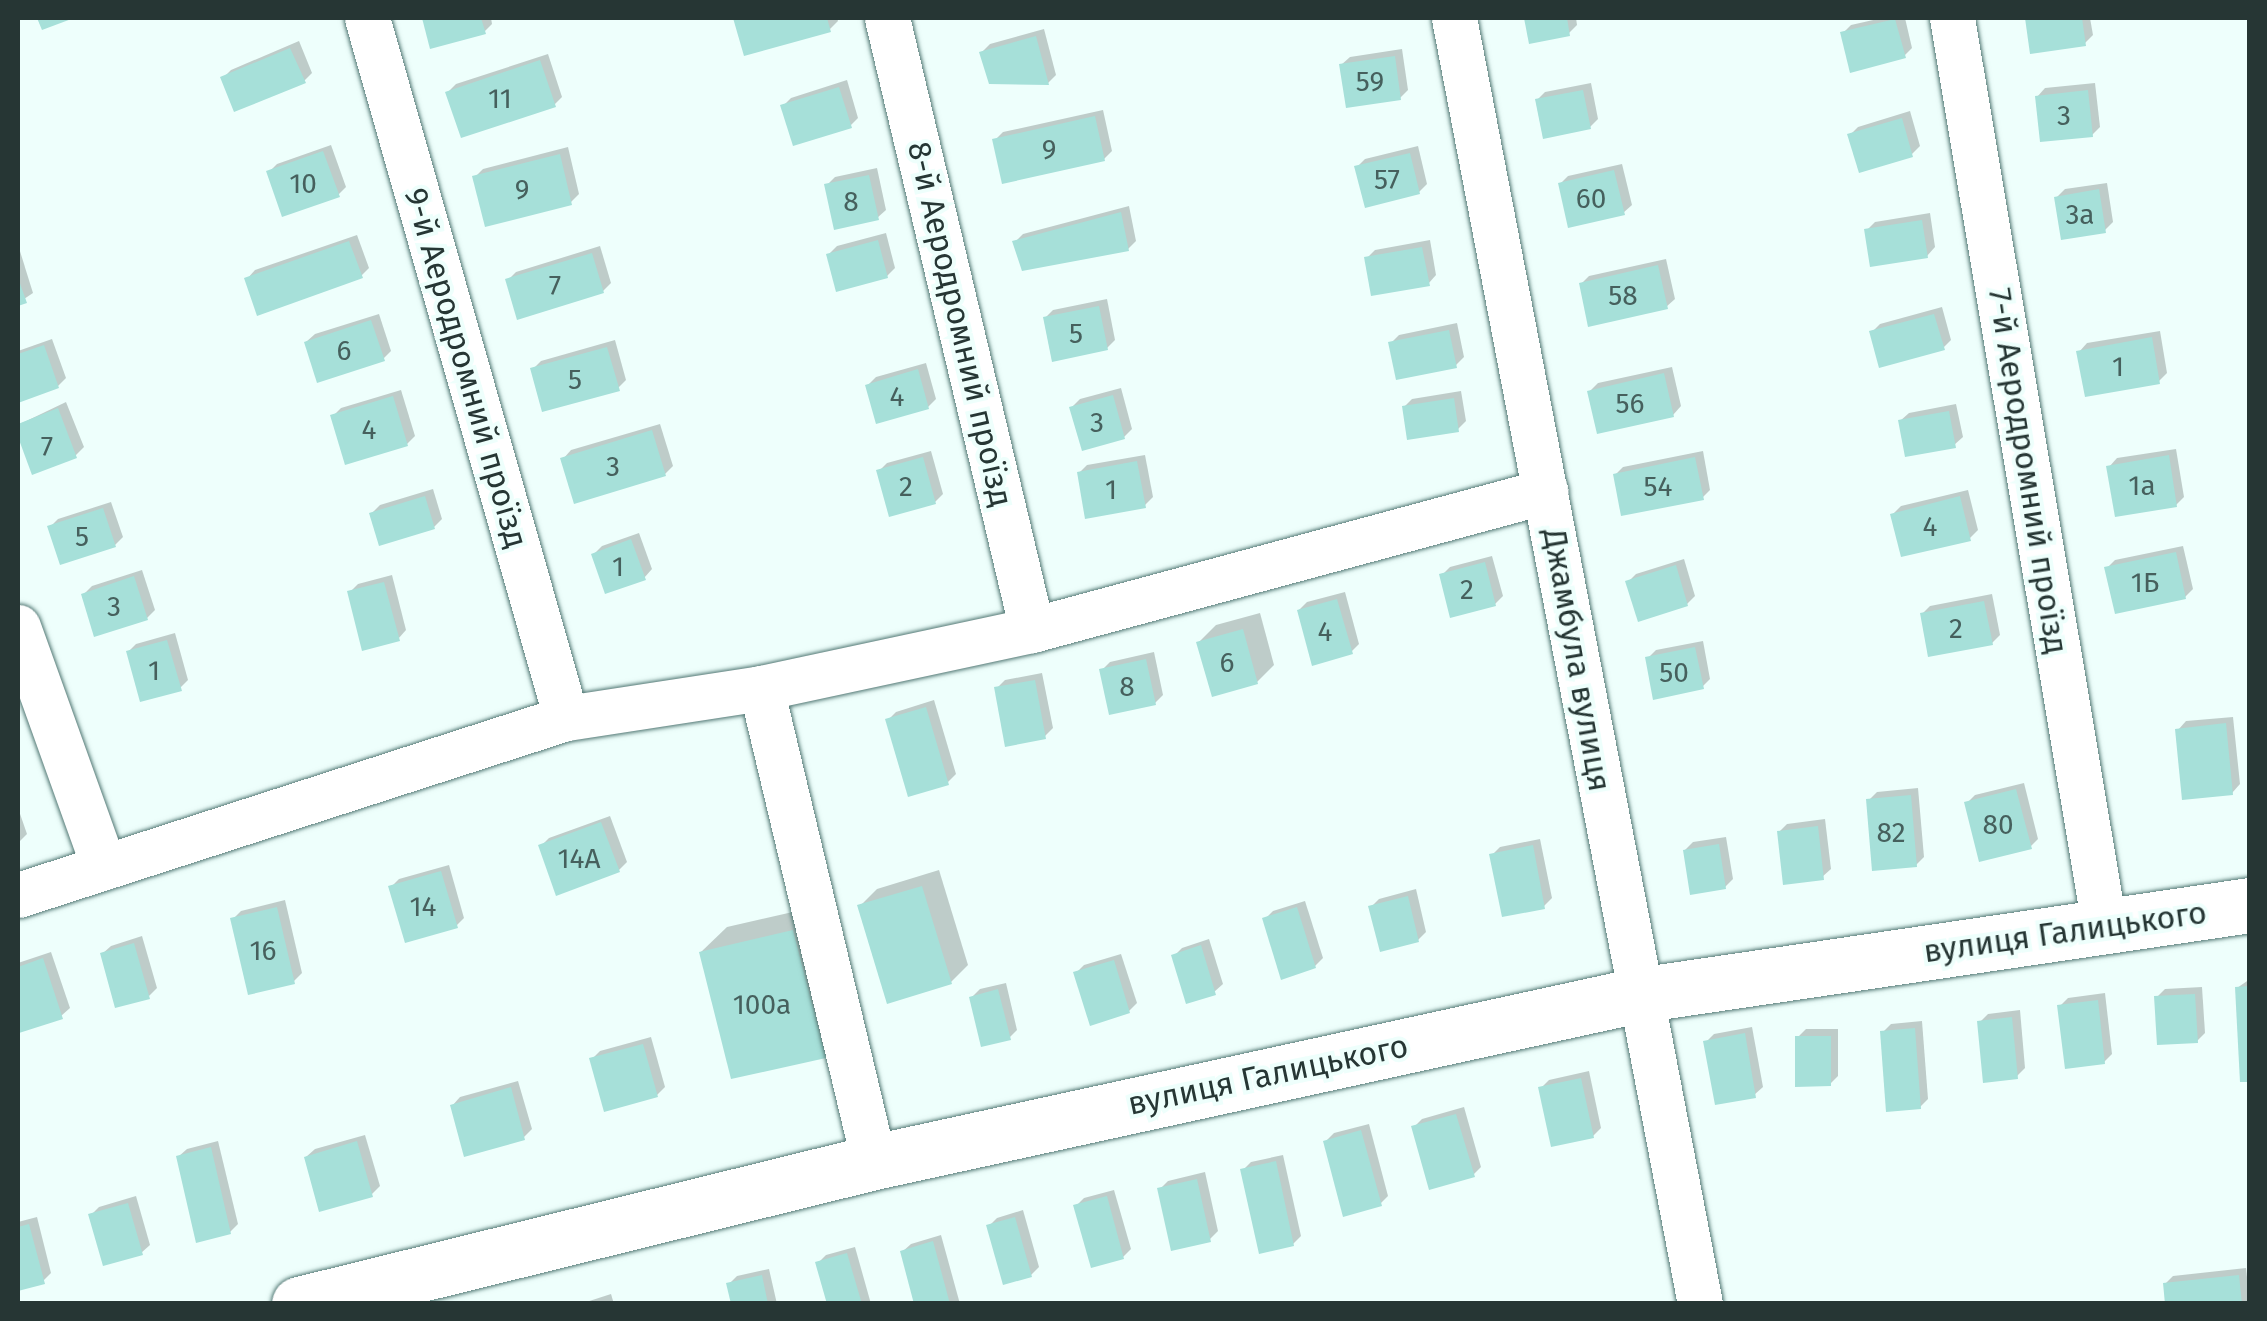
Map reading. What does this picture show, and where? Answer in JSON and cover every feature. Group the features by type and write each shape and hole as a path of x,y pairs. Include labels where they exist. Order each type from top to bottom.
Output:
{"street":[{"name":"9-й Аеродромний проїзд","path":"367,18 566,718"},
{"name":"8-й Аеродромний проїзд","path":"887,18 1032,630"},
{"name":"Джамбула вулиця","path":"1454,18 1700,1304"},
{"name":"7-й Аеродромний проїзд","path":"1952,18 2104,925"},
{"path":"18,895 566,718 760,688 1032,630 1546,491"},
{"path":"18,627 104,867"},
{"path":"760,688 874,1162"},
{"name":"вулиця Галицького","path":"299,1304 874,1162 1638,995 2250,905"}],"building":[{"path":"37,18 74,18 42,30"},
{"path":"422,18 481,18 486,34 430,49"},
{"path":"733,18 827,18 831,32 744,56"},
{"path":"1524,18 1567,18 1570,36 1529,44"},
{"path":"2025,18 2082,18 2086,46 2030,54"},
{"path":"1895,19 1906,58 1850,73 1840,32"},
{"path":"1036,36 1049,85 989,84 979,52"},
{"path":"290,48 306,83 234,112 220,77"},
{"path":"1395,56 1401,100 1346,108 1339,64"},
{"path":"540,60 556,107 461,138 445,92"},
{"path":"839,87 852,128 793,146 780,105"},
{"path":"1583,90 1591,129 1543,139 1535,99"},
{"path":"2088,90 2093,137 2040,142 2035,96"},
{"path":"1095,116 1105,161 1002,184 992,139"},
{"path":"1902,118 1913,157 1859,173 1847,134"},
{"path":"323,151 340,197 282,217 266,171"},
{"path":"1410,153 1420,194 1365,208 1354,166"},
{"path":"560,154 572,205 485,227 472,176"},
{"path":"1614,170 1625,215 1568,228 1558,183"},
{"path":"869,175 879,220 834,230 824,184"},
{"path":"2099,189 2106,233 2061,240 2054,197"},
{"path":"1121,212 1129,251 1022,271 1012,241"},
{"path":"1922,220 1928,258 1870,267 1864,229"},
{"path":"878,240 888,278 836,292 826,254"},
{"path":"349,241 363,278 257,316 244,278"},
{"path":"1422,247 1430,286 1371,296 1364,257"},
{"path":"592,253 604,293 517,320 505,279"},
{"path":"1658,265 1668,309 1588,327 1579,283"},
{"path":"18,278 27,303 18,306"},
{"path":"1099,306 1108,350 1052,362 1043,317"},
{"path":"1934,314 1945,350 1879,368 1869,331"},
{"path":"371,320 385,361 317,383 304,342"},
{"path":"1449,330 1457,368 1396,380 1388,342"},
{"path":"2152,337 2160,384 2085,397 2076,351"},
{"path":"44,345 59,388 18,403 18,354"},
{"path":"607,347 620,391 542,412 530,368"},
{"path":"918,369 929,409 876,424 865,385"},
{"path":"1664,373 1674,417 1597,434 1587,391"},
{"path":"1113,395 1125,439 1082,451 1069,407"},
{"path":"393,396 408,446 345,465 330,415"},
{"path":"1454,398 1459,432 1407,440 1402,406"},
{"path":"58,408 77,458 32,475 18,437 18,424"},
{"path":"1949,411 1956,448 1905,457 1898,420"},
{"path":"652,430 666,476 574,504 560,458"},
{"path":"2169,455 2177,507 2115,517 2106,466"},
{"path":"923,457 936,504 889,517 876,470"},
{"path":"1695,457 1704,500 1621,516 1613,474"},
{"path":"1137,461 1146,508 1085,519 1077,472"},
{"path":"425,496 435,529 379,546 369,513"},
{"path":"1960,496 1971,541 1901,557 1890,514"},
{"path":"103,508 116,547 60,565 47,526"},
{"path":"631,539 646,580 605,594 591,554"},
{"path":"2176,552 2186,599 2115,614 2104,567"},
{"path":"1485,562 1496,606 1450,618 1439,574"},
{"path":"1676,565 1688,606 1638,622 1625,581"},
{"path":"134,576 148,620 94,637 81,594"},
{"path":"384,582 400,641 362,651 347,591"},
{"path":"1337,599 1353,654 1312,666 1297,610"},
{"path":"1984,601 1993,645 1928,657 1920,613"},
{"path":"1243,629 1258,684 1212,697 1196,642"},
{"path":"167,640 182,691 140,702 126,651"},
{"path":"1695,647 1704,689 1653,700 1645,657"},
{"path":"1146,659 1156,705 1109,715 1099,669"},
{"path":"1035,680 1046,739 1005,747 994,687"},
{"path":"926,707 949,785 908,797 885,719"},
{"path":"2226,723 2233,795 2182,800 2175,729"},
{"path":"2016,789 2032,849 1979,862 1964,802"},
{"path":"1911,795 1917,867 1872,871 1866,799"},
{"path":"601,822 620,872 556,896 538,845"},
{"path":"1818,826 1824,880 1783,885 1777,831"},
{"path":"1719,844 1726,889 1690,895 1683,850"},
{"path":"1533,845 1545,909 1502,917 1489,854"},
{"path":"441,871 458,928 405,943 388,886"},
{"path":"922,886 952,984 887,1004 857,905"},
{"path":"1408,896 1419,942 1380,952 1368,906"},
{"path":"277,907 295,984 248,995 230,918"},
{"path":"1297,907 1316,968 1281,980 1262,918"},
{"path":"793,930 826,1058 731,1079 699,952"},
{"path":"134,943 150,999 115,1008 100,953"},
{"path":"1201,945 1216,995 1186,1004 1171,955"},
{"path":"43,958 63,1019 19,1033 18,967"},
{"path":"1114,960 1130,1013 1090,1026 1073,972"},
{"path":"2250,986 2250,1082 2240,1082 2235,987"},
{"path":"998,989 1011,1040 981,1047 969,997"},
{"path":"2195,994 2198,1043 2157,1045 2154,996"},
{"path":"2098,1000 2105,1064 2065,1069 2057,1005"},
{"path":"2012,1017 2018,1079 1983,1083 1977,1021"},
{"path":"1915,1028 1921,1109 1886,1112 1880,1031"},
{"path":"1745,1033 1756,1098 1715,1105 1703,1041"},
{"path":"1795,1036 1831,1036 1831,1086 1795,1087"},
{"path":"643,1044 658,1097 604,1112 589,1058"},
{"path":"1581,1078 1594,1138 1551,1147 1538,1087"},
{"path":"511,1087 525,1140 464,1157 450,1105"},
{"path":"1456,1114 1475,1177 1429,1190 1411,1126"},
{"path":"1361,1130 1382,1206 1343,1217 1323,1141"},
{"path":"357,1141 373,1197 319,1212 304,1157"},
{"path":"211,1147 231,1234 196,1243 176,1156"},
{"path":"1276,1161 1294,1246 1259,1254 1240,1169"},
{"path":"1197,1179 1211,1242 1171,1251 1157,1188"},
{"path":"1107,1196 1124,1259 1091,1268 1073,1205"},
{"path":"128,1203 143,1255 103,1266 88,1214"},
{"path":"1015,1217 1032,1277 1003,1285 986,1225"},
{"path":"29,1224 45,1284 18,1291 18,1227"},
{"path":"933,1241 950,1304 914,1304 900,1251"},
{"path":"847,1253 862,1304 827,1304 815,1262"},
{"path":"762,1275 768,1304 731,1304 726,1283"},
{"path":"2239,1275 2242,1304 2165,1304 2163,1283"}]}
